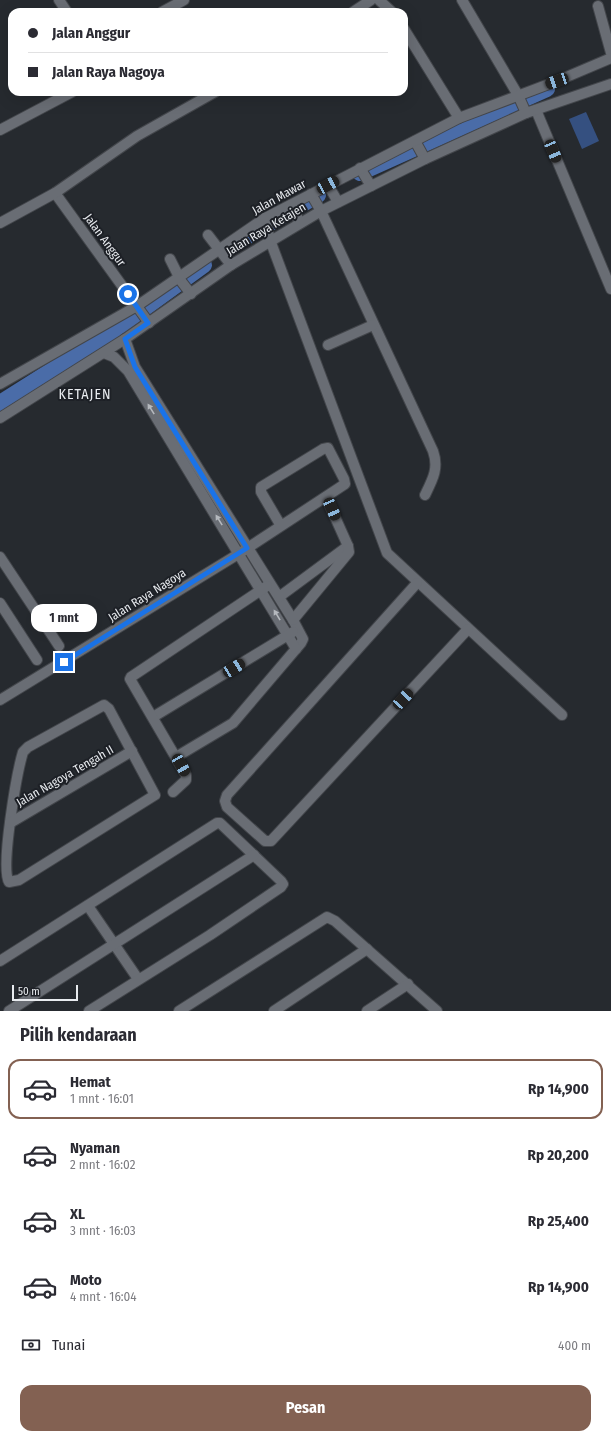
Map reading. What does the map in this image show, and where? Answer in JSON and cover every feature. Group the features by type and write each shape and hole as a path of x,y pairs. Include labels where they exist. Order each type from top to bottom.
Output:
{"street":[{"path":"169,8 184,0"},
{"path":"359,8 371,0"},
{"path":"379,0 388,8"},
{"path":"462,0 525,105 611,288"},
{"path":"598,6 611,53"},
{"path":"408,35 459,118"},
{"name":"Jalan Mawar","path":"0,384 138,308 180,279 225,257 265,220 295,214 315,202 329,186 365,176 419,149 459,118 525,105 557,81 611,58"},
{"name":"Jalan Raya Ketajen","path":"0,418 125,339 189,292 225,257 270,237 295,214 315,202 337,199 365,176 419,149 525,105 611,84"},
{"path":"0,130 64,96"},
{"path":"0,223 54,193 138,136 208,96"},
{"path":"329,186 337,199"},
{"name":"Jalan Anggur","path":"54,193 147,322"},
{"path":"315,202 434,455 436,466 435,474 425,494"},
{"path":"265,220 387,553 562,715"},
{"path":"208,235 225,257"},
{"path":"170,259 180,279 189,292"},
{"path":"328,345 373,325"},
{"path":"125,339 132,369 266,586 296,649"},
{"path":"104,352 132,369"},
{"name":"Jalan Raya Nagoya","path":"0,700 243,551 343,487 345,482 327,448 261,487 261,492 281,526"},
{"path":"153,718 288,634 346,557 348,552 348,546 326,497"},
{"path":"279,597 348,546"},
{"path":"0,556 59,646"},
{"path":"418,583 227,795 225,799 227,807 266,841 272,841 468,629"},
{"path":"176,757 233,723 303,639 279,597 266,586"},
{"path":"173,792 187,777 130,676 266,586"},
{"path":"0,603 37,660"},
{"path":"104,705 109,709 132,751 154,790 155,796 14,882 10,882 7,879 3,856 22,754 28,747 104,705"},
{"name":"Jalan Nagoya Tengah II","path":"10,822 132,751"},
{"path":"0,961 216,823 220,823 278,877 282,883 282,886 210,935 89,1011"},
{"path":"10,1011 254,855"},
{"path":"88,906 138,979"},
{"path":"180,1011 325,918 330,917 437,1011"},
{"path":"274,1011 367,949"},
{"path":"367,1011 408,984"}],"shaded area":[{"path":"586,112 599,141 582,149 569,119"}],"waterway":[{"path":"360,173 547,89"},
{"path":"231,246 318,195"},
{"path":"0,403 112,332 204,265"}],"district":[{"name":"KETAJEN","path":"85,394"}],"route":[{"path":"64,662 247,548 132,361 125,339 148,323 128,294"}]}
